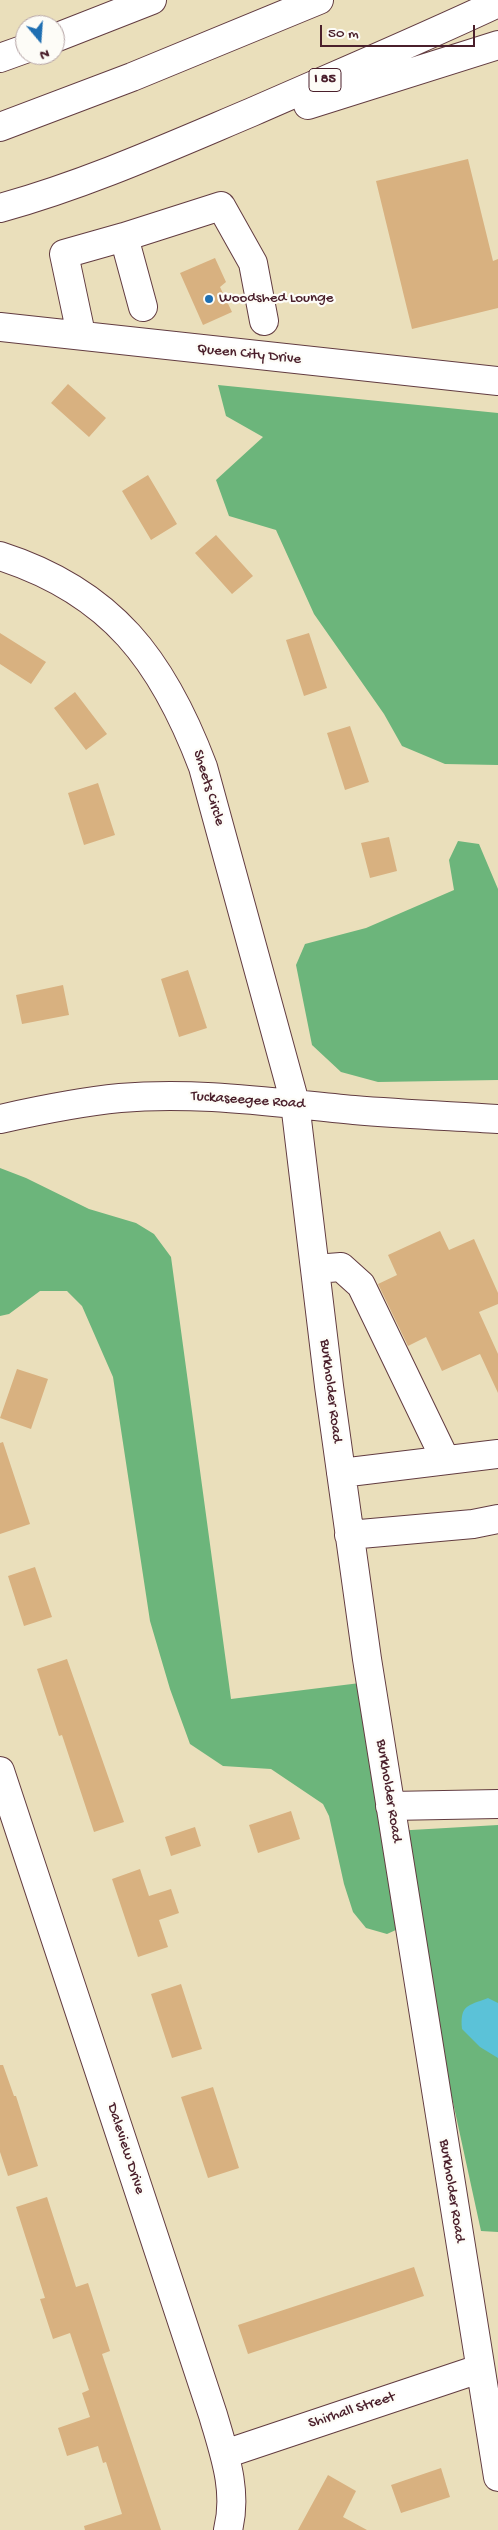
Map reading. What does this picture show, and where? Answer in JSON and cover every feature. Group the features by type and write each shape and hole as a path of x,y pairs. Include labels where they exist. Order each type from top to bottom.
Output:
{"main road":[{"path":"65,34 152,0"},
{"path":"0,127 132,77 319,0"},
{"name":"I 85","path":"0,208 45,195 151,155 427,37 498,3"},
{"path":"151,155 498,45"},
{"path":"0,58 15,53"},
{"path":"81,334 64,254 221,206 253,263 264,320"},
{"path":"124,237 142,307"},
{"name":"Queen City Drive","path":"0,327 81,334 196,349 498,381"},
{"name":"Sheets Circle","path":"0,556 48,575 107,614 132,637 162,677 186,721 204,767 295,1103"},
{"name":"Tuckaseegee Road","path":"0,1119 75,1103 121,1098 186,1096 295,1103 354,1110 498,1119"},
{"name":"Burkholder Road","path":"295,1103 349,1535 479,2370 498,2477"},
{"path":"315,1269 341,1267 361,1285 446,1459"},
{"path":"341,1473 498,1454"},
{"path":"349,1535 485,1521"},
{"name":"Daleview Drive","path":"0,1771 225,2454 231,2479 233,2512 228,2530"},
{"path":"390,1806 498,1804"},
{"name":"Shirhall Street","path":"225,2454 479,2370"}],"green space":[{"path":"218,385 498,413 498,765 445,764 402,746 384,714 314,614 276,530 229,516 216,480 263,437 226,416"},
{"path":"458,841 479,844 498,889 498,1080 378,1082 341,1072 312,1045 296,965 305,944 366,928 454,890 449,860"},
{"path":"0,1168 26,1178 89,1209 136,1223 154,1234 171,1257 231,1699 360,1683 398,1929 387,1934 366,1928 353,1912 344,1884 329,1816 323,1804 271,1769 223,1766 190,1744 170,1689 150,1621 113,1377 82,1306 67,1291 40,1291 9,1314 0,1316"},
{"path":"498,1825 498,2232 481,2231 394,1831"}],"water":[{"path":"488,1998 498,2003 498,2058 480,2047 462,2029 462,2015 466,2007"}],"building":[{"path":"468,159 493,261 498,259 498,308 412,329 376,181"},
{"name":"Woodshed Lounge","path":"215,258 226,282 220,287 232,312 203,325 180,273"},
{"path":"68,384 106,418 89,437 51,403"},
{"path":"148,475 177,524 151,540 122,491"},
{"path":"216,535 253,576 232,594 195,553"},
{"path":"0,633 46,662 31,684 0,664"},
{"path":"309,633 327,688 304,696 286,640"},
{"path":"75,692 107,734 86,750 54,708"},
{"path":"350,726 369,782 345,790 327,733"},
{"path":"98,783 115,835 84,845 68,793"},
{"path":"389,837 397,871 370,878 361,843"},
{"path":"188,970 207,1028 179,1037 161,979"},
{"path":"63,985 69,1015 22,1024 16,995"},
{"path":"440,1231 449,1250 474,1239 498,1293 498,1304 479,1312 498,1354 498,1393 480,1354 442,1371 426,1337 408,1346 378,1284 397,1275 388,1255"},
{"path":"17,1369 48,1379 31,1429 0,1418"},
{"path":"3,1442 30,1524 0,1534 0,1443"},
{"path":"35,1567 52,1617 24,1626 8,1576"},
{"path":"67,1659 124,1822 94,1832 62,1735 59,1736 37,1669"},
{"path":"291,1811 300,1839 258,1853 249,1825"},
{"path":"195,1827 201,1846 171,1856 165,1837"},
{"path":"140,1869 149,1896 171,1889 179,1913 159,1920 168,1947 138,1957 112,1879"},
{"path":"181,1984 202,2049 172,2058 151,1994"},
{"path":"0,2065 3,2065 14,2096 16,2096 38,2166 8,2176 0,2152"},
{"path":"213,2087 239,2168 208,2178 181,2097"},
{"path":"47,2197 76,2287 88,2283 110,2351 102,2354 161,2530 85,2530 84,2526 122,2514 106,2462 103,2463 98,2446 67,2456 58,2428 90,2417 82,2393 89,2390 70,2333 53,2339 40,2299 45,2298 16,2207"},
{"path":"414,2267 424,2296 248,2354 238,2325"},
{"path":"441,2468 450,2497 401,2513 391,2485"},
{"path":"328,2475 356,2491 343,2517 367,2530 298,2530"}],"place":[{"name":"Woodshed Lounge","path":"209,299"}]}
